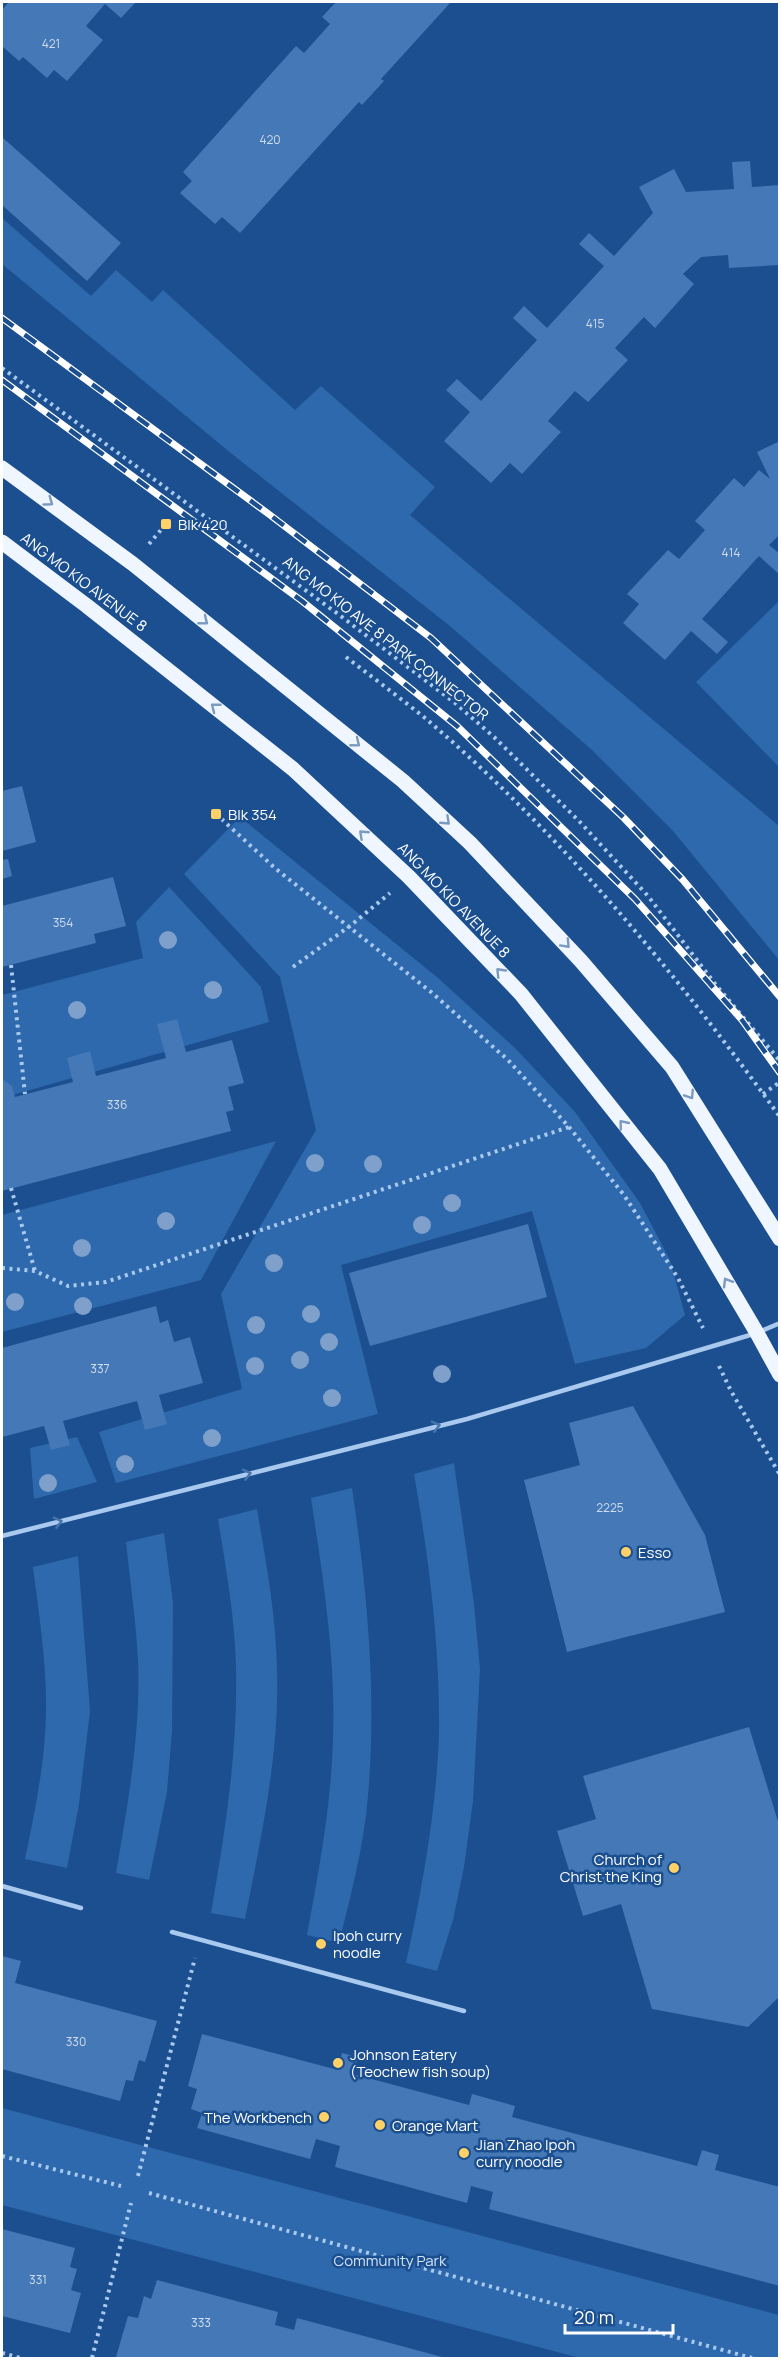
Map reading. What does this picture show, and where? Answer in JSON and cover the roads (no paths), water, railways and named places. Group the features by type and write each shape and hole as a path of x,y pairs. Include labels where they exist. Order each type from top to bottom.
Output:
{"main road":[{"path":"2,468 134,564 403,781 470,843 581,961 672,1067 780,1239"},
{"name":"ANG MO KIO AVENUE 8","path":"2,542 87,606 293,769 409,877 521,994 660,1169 780,1375"}],"lane":[{"path":"2,1536 467,1419 757,1333 780,1323"},
{"path":"2,1886 81,1908"},
{"path":"172,1932 464,2010"}],"railway":[{"path":"2,318 270,515 431,638 624,818 683,880 780,997"},
{"path":"2,380 302,601 457,726 635,899 742,1020 780,1073"}],"place":[{"name":"Blk 420","path":"166,524"},
{"name":"Blk 354","path":"216,814"},
{"name":"Esso","path":"626,1552"},
{"name":"Church of Christ the King","path":"674,1868"},
{"name":"Ipoh curry noodle","path":"321,1944"},
{"name":"Johnson Eatery (Teochew fish soup)","path":"338,2063"},
{"name":"The Workbench","path":"324,2117"},
{"name":"Orange Mart","path":"380,2125"},
{"name":"Jian Zhao Ipoh curry noodle","path":"464,2153"}],"park label":[{"name":"Community Park","path":"390,2260"}]}
